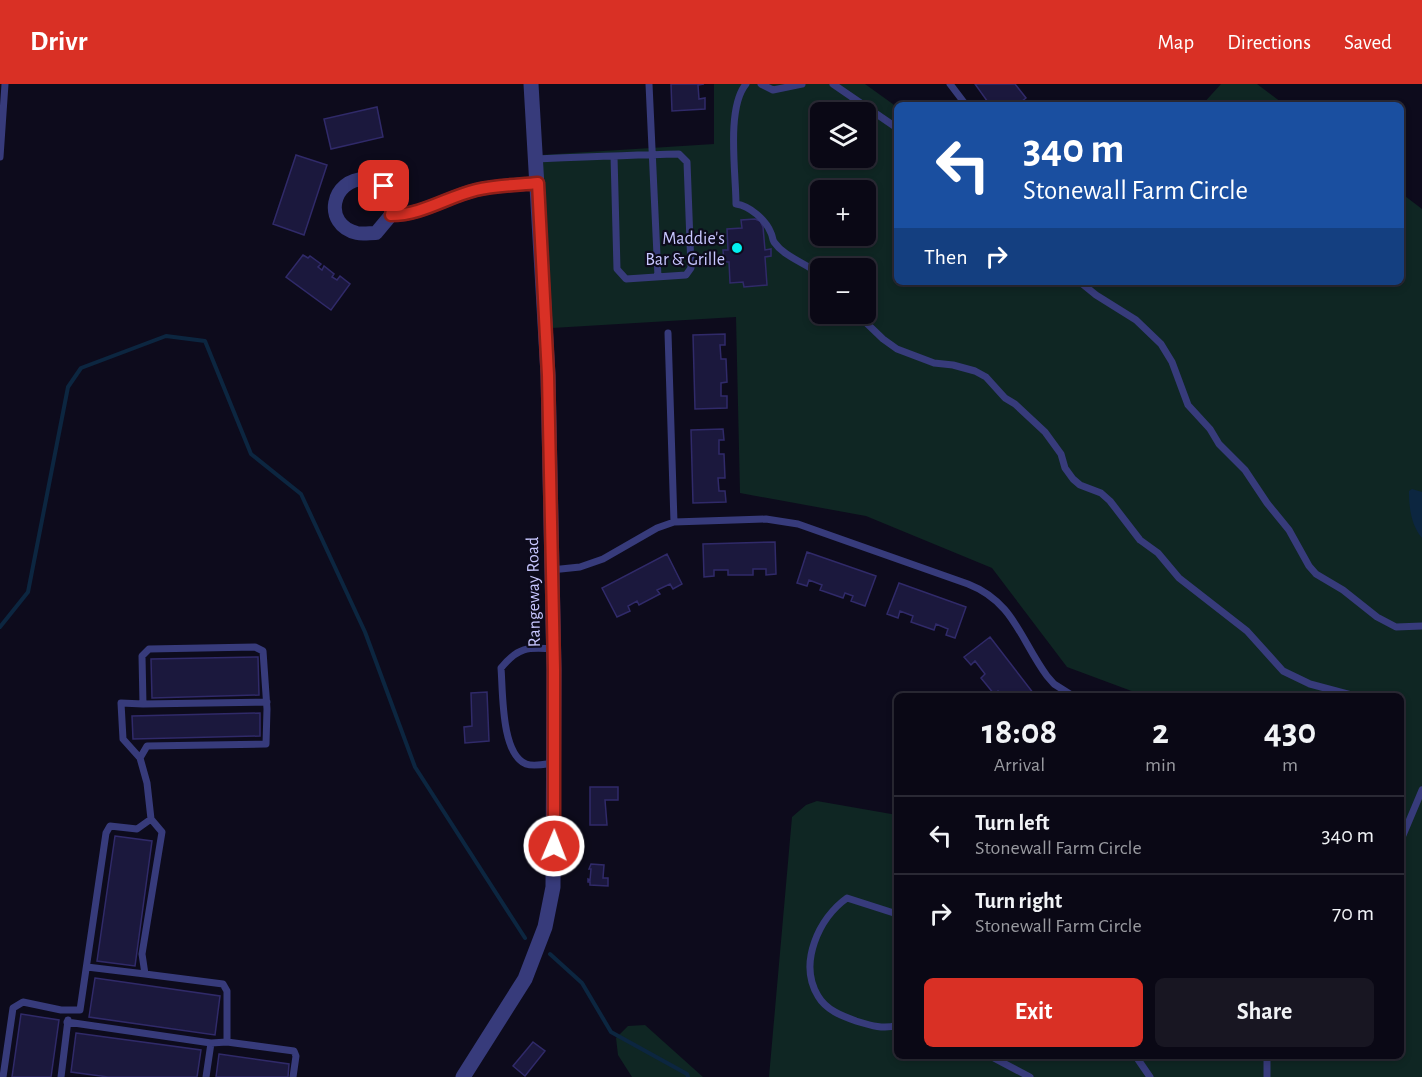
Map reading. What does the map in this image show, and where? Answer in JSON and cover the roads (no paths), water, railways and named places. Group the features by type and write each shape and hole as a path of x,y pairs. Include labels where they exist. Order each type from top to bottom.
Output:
{"street":[{"name":"Rangeway Road","path":"463,1077 505,1014 525,979 545,927 553,887 553,649 548,375 531,84"},
{"path":"357,179 372,179 384,186 394,201 391,215 376,233 357,233 342,227 334,214 336,197 345,184 357,179"},
{"path":"391,215 423,211 447,198 478,189 538,183"}],"lane":[{"path":"0,157 5,84"},
{"path":"649,84 658,277"},
{"path":"746,84 741,93 735,116 736,204 758,215 771,232 773,241 810,268"},
{"path":"761,84 773,90 802,84"},
{"path":"833,84 894,126"},
{"path":"950,84 964,102"},
{"path":"536,159 614,156 679,154 687,162 692,268 686,275 626,279 617,269 614,156"},
{"path":"1083,285 1095,295 1136,320 1161,344 1172,362 1188,405 1210,429 1219,444 1245,470 1289,530 1316,574 1343,590 1389,624 1396,627 1422,626"},
{"path":"867,324 897,349 934,363 975,371 986,377 1005,398 1015,404 1045,432 1073,479 1080,485 1101,493 1110,501 1140,540 1158,553 1179,578 1247,631 1283,671 1310,684 1344,693"},
{"path":"668,333 674,522"},
{"path":"551,570 580,567 603,559 657,528 674,522 766,519 798,524 979,589 994,598 1004,608 1047,676 1054,684 1068,693"},
{"path":"140,758 147,746 266,744 267,702 263,651 255,647 149,649 142,656 143,704"},
{"path":"553,649 530,647 512,655 501,668 506,724 510,745 517,759 528,765 554,763"},
{"path":"146,974 142,954 162,832 151,819 147,783 140,758 123,739 121,703 267,702"},
{"path":"1404,833 1422,790"},
{"path":"3,1077 13,1008 23,1002 80,1010 106,833 110,826 137,829 151,819"},
{"path":"894,913 847,898 836,906 822,924 813,947 811,967 813,985 818,998 832,1011 873,1027 894,1025"},
{"path":"87,966 223,984 227,991 226,1042"},
{"path":"67,1077 61,1077 69,1010"},
{"path":"67,1022 211,1043 226,1042 294,1052 296,1056 293,1077"},
{"path":"206,1077 211,1043"},
{"path":"996,1059 1030,1077"},
{"path":"1138,1059 1150,1077"},
{"path":"1267,1059 1268,1077"}],"water":[{"path":"1412,489 1422,492 1422,538 1411,516 1409,491"}],"waterway":[{"path":"0,627 28,592 68,387 81,368 166,336 205,341 251,454 301,494 365,632 415,767 525,938"},
{"path":"550,954 582,983 611,1032 687,1074 688,1077"}],"place":[{"name":"Maddie's Bar & Grille","path":"737,248"}]}
